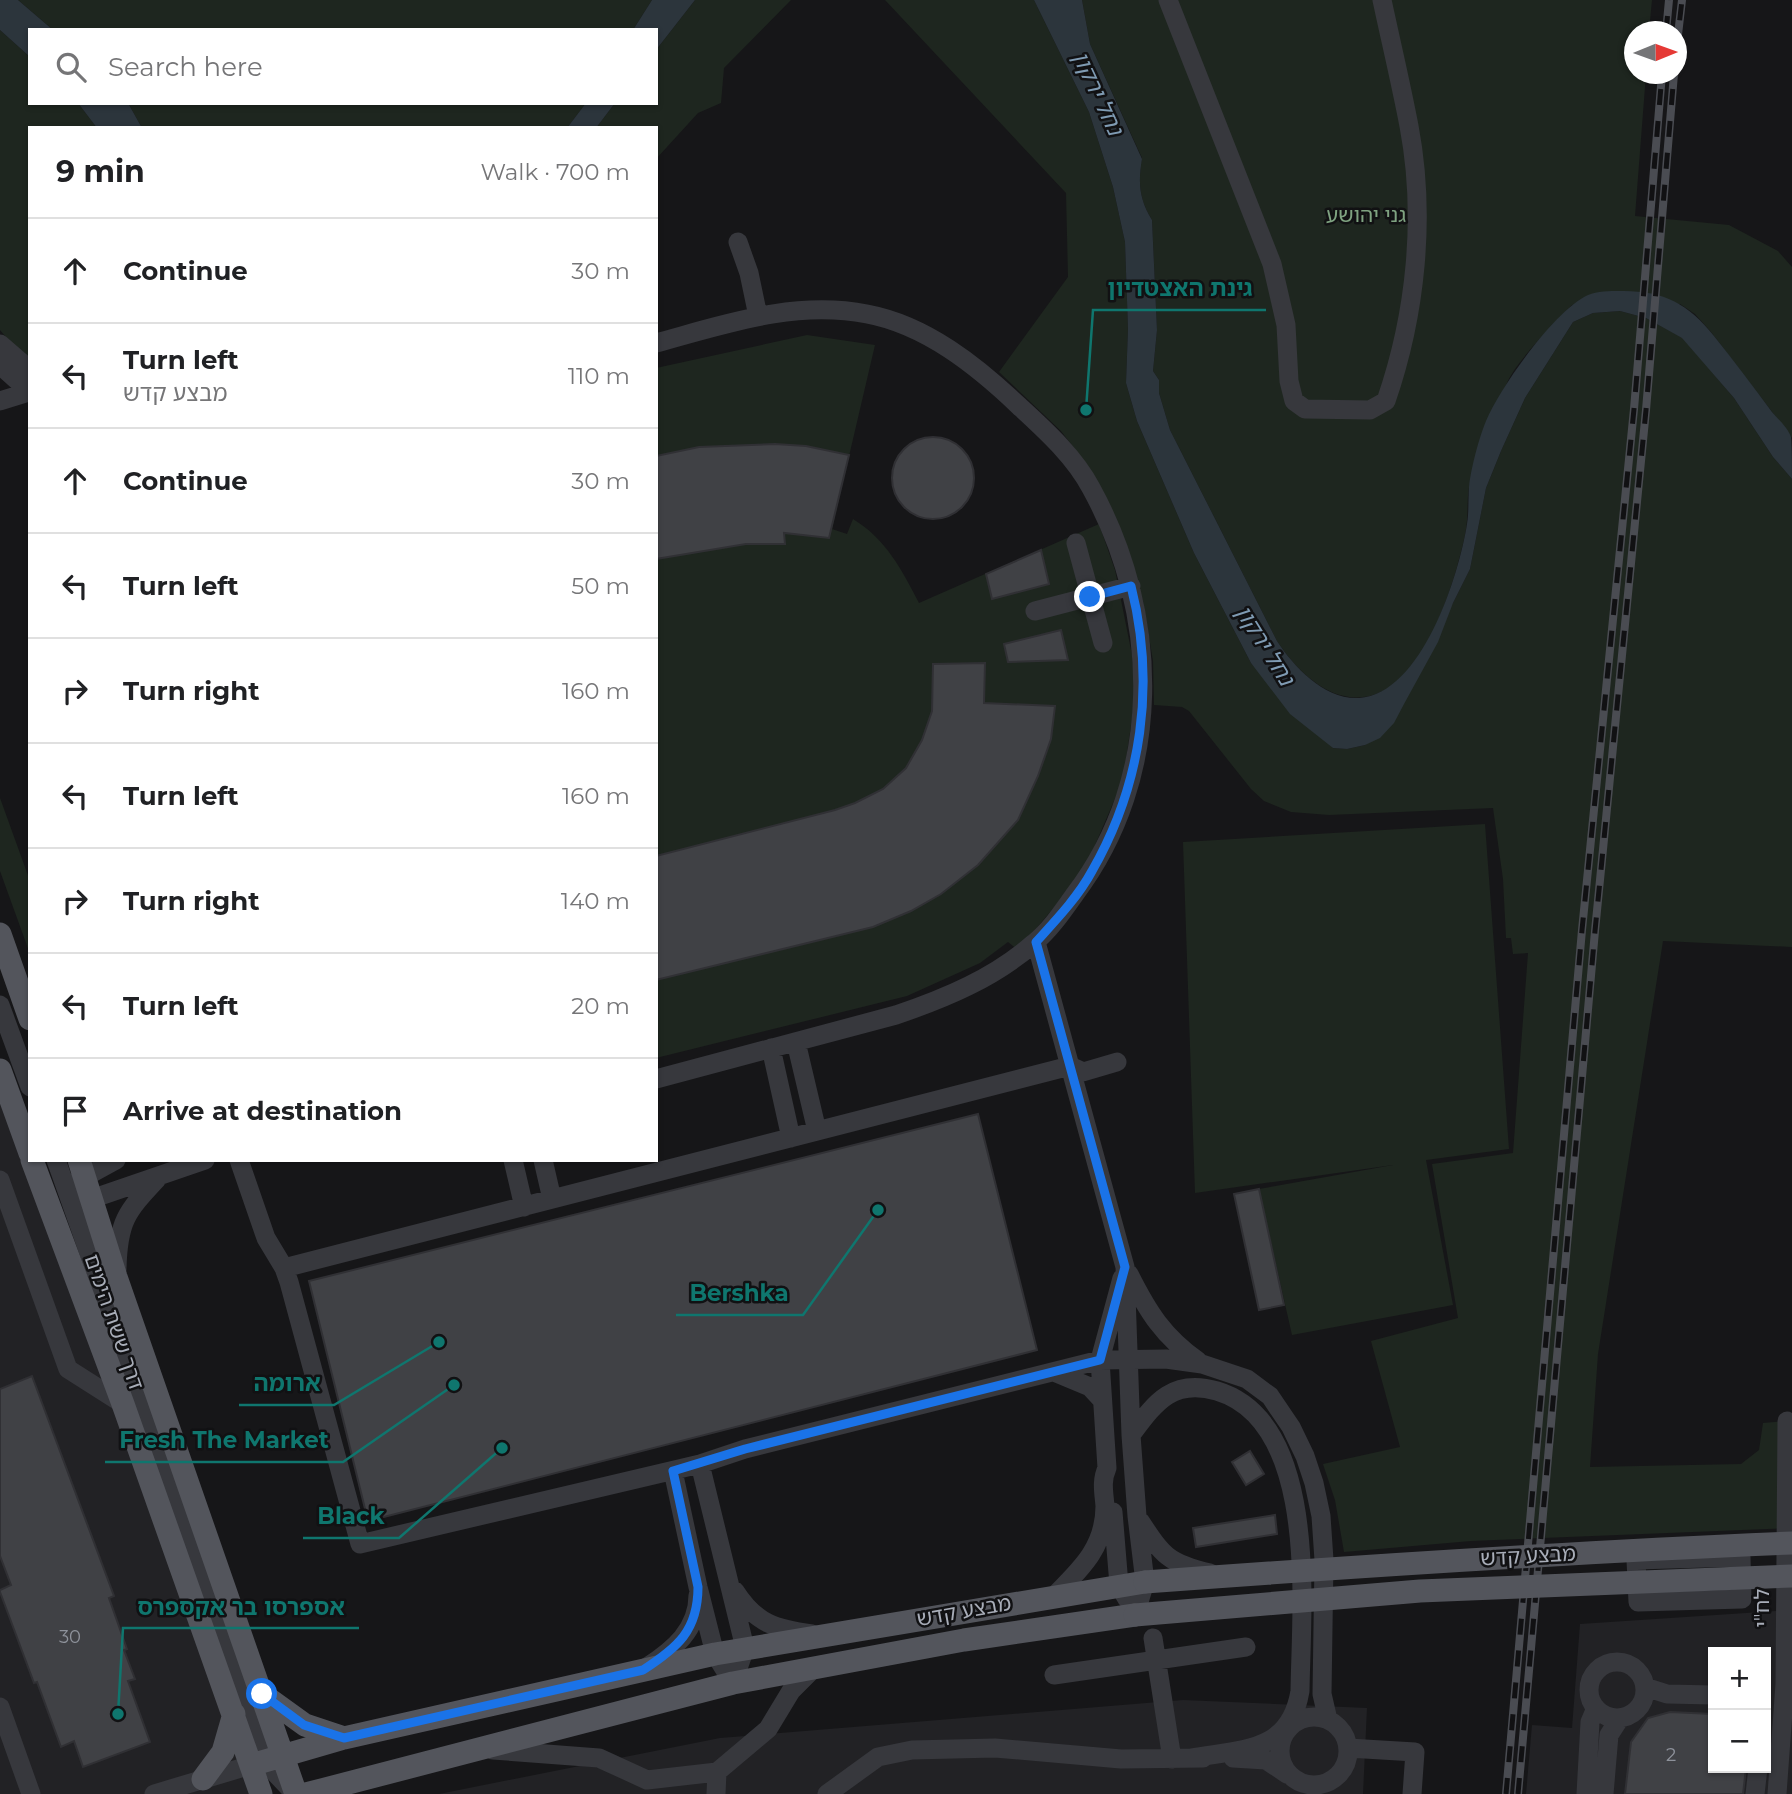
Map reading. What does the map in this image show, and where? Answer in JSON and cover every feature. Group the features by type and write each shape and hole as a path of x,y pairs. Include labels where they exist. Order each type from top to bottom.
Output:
{"main road":[{"path":"0,934 28,1013"},
{"path":"0,1070 28,1147"},
{"name":"דרך ששת הימים","path":"33,1162 234,1714 268,1760"},
{"name":"דרך ששת הימים","path":"78,1185 116,1277 262,1694 268,1760 261,1794"},
{"name":"מבצע קדש","path":"268,1760 344,1738 715,1654 1119,1585 1625,1550 1792,1543"},
{"name":"מבצע קדש","path":"306,1794 357,1787 478,1749 733,1683 964,1640 1135,1615 1420,1591 1788,1573"},
{"path":"262,1694 304,1725 344,1738"},
{"path":"203,1779 223,1752 234,1714"},
{"path":"268,1760 295,1794"}],"street":[{"path":"1168,0 1272,264 1286,325 1290,392 1293,401 1306,409 1370,410 1386,401 1393,380 1412,296 1417,214 1409,127 1382,0"},
{"path":"738,242 749,273 758,316"},
{"path":"658,342 789,310 837,309 870,314 934,339 964,358 1002,390 1069,456 1090,486 1102,509 1131,586 1141,639 1144,680 1139,744 1121,812 1091,873 1036,942 1007,964 962,990 934,1002 658,1078"},
{"path":"0,344 14,373 28,390"},
{"path":"0,401 28,391"},
{"path":"1076,543 1103,643"},
{"path":"1035,611 1131,586"},
{"path":"1036,942 1125,1267 1131,1435 1145,1582 1135,1615"},
{"path":"0,1005 28,1082"},
{"path":"796,1042 817,1131"},
{"path":"771,1048 791,1138"},
{"path":"284,1268 1070,1066 1083,1072 1117,1062"},
{"name":"דרך ששת הימים","path":"58,1162 78,1185 268,1760"},
{"path":"47,1201 113,1162"},
{"path":"78,1185 160,1176 199,1162"},
{"path":"240,1162 266,1238 284,1268 360,1544 673,1471 745,1449 1100,1360 1166,1359 1202,1364 1247,1379 1270,1396 1292,1427 1305,1456 1321,1516 1324,1560 1322,1694 1328,1720"},
{"path":"513,1162 524,1206"},
{"path":"543,1162 552,1199"},
{"path":"116,1277 118,1242 123,1223 134,1203 160,1176"},
{"path":"0,1180 68,1369 123,1404"},
{"path":"1125,1267 1100,1360 1107,1468 1103,1478 1119,1585 1135,1615"},
{"path":"1125,1267 1147,1310 1159,1326 1178,1347 1202,1364"},
{"path":"1054,1372 1090,1387 1101,1400"},
{"path":"1131,1435 1153,1405 1167,1394 1182,1388 1200,1387 1237,1398 1254,1412 1272,1438 1292,1489 1302,1561 1300,1692 1297,1711 1280,1740 1279,1752 1287,1774"},
{"name":"לח\"י","path":"1777,1794 1785,1684 1788,1573 1787,1421"},
{"path":"700,1464 745,1648 733,1683"},
{"path":"673,1471 715,1654 733,1683"},
{"path":"1054,1596 1094,1553 1109,1506"},
{"path":"1136,1509 1161,1553 1187,1568 1221,1576"},
{"path":"1741,1557 1741,1572 1742,1599 1638,1602 1636,1560 1741,1557"},
{"path":"1741,1572 1788,1573"},
{"path":"728,1579 755,1617 784,1630 820,1635"},
{"path":"643,1670 669,1653 682,1640 698,1605 698,1587"},
{"path":"1153,1638 1181,1758"},
{"path":"1054,1675 1246,1647"},
{"path":"1605,1794 1609,1735 1620,1718 1636,1711 1642,1704 1645,1687 1643,1679 1634,1667 1619,1662 1610,1663 1594,1674 1589,1691 1596,1709 1603,1714 1620,1718"},
{"path":"478,1749 599,1758 647,1780 717,1772 768,1729 791,1691 814,1668"},
{"path":"1645,1687 1667,1694 1708,1695"},
{"path":"0,1707 31,1794"},
{"path":"1586,1794 1590,1722 1596,1709"},
{"path":"827,1794 878,1757 912,1749 995,1748 1121,1759 1266,1760 1304,1784 1323,1789 1340,1774 1348,1757 1348,1748 1342,1731 1328,1720 1317,1716 1295,1722 1269,1742 1247,1749 1181,1758"},
{"path":"1348,1748 1415,1752 1412,1794"},
{"name":"מבצע קדש","path":"154,1794 268,1760"},
{"path":"716,1794 717,1772"},
{"path":"1755,1794 1757,1773"}],"shaded area":[{"path":"0,1084 252,1794 0,1794"},
{"path":"1792,1610 1792,1794 1526,1794 1532,1725 1572,1728 1580,1624"},
{"path":"1183,1700 1367,1708 1363,1794 439,1794 720,1738"}],"green space":[{"path":"18,0 652,0 634,28 51,28"},
{"path":"695,0 791,0 724,68 721,103 698,113 658,157 658,126 598,126 613,105 658,105 658,47"},
{"path":"885,0 1034,0 1089,112 1113,187 1125,242 1128,329 1126,383 1137,421 1194,553 1251,663 1333,748 1347,749 1365,745 1453,603 1470,569 1486,488 1501,451 1525,398 1573,322 1593,313 1620,311 1646,318 1683,338 1734,398 1773,457 1792,479 1792,947 1663,941 1598,1354 1590,1467 1741,1464 1759,1450 1763,1423 1787,1421 1792,1528 1471,1541 1344,1552 1335,1500 1323,1464 1400,1447 1371,1341 1458,1318 1432,1164 1513,1153 1528,953 1513,954 1511,938 1506,938 1503,879 1493,808 1329,815 1291,812 1264,801 1251,789 1189,711 1182,707 1154,705 1153,661 1143,601 1088,466 1061,431 999,372 1068,277 1066,193"},
{"name":"גני יהושע","path":"1082,0 1652,0 1650,21 1624,21 1624,84 1645,84 1635,216 1729,225 1778,251 1792,267 1792,438 1711,332 1695,314 1680,304 1572,305 1527,353 1507,383 1470,483 1466,532 1453,579 1438,621 1418,659 1392,686 1374,695 1356,697 1338,694 1321,686 1290,659 1277,641 1170,430 1159,393 1159,380 1153,371 1157,330 1152,220 1144,205 1141,190 1142,158 1090,44"},
{"path":"0,30 28,55 28,105 80,105 95,126 28,126 28,364 0,330"},
{"path":"129,105 584,105 569,126 141,126"},
{"path":"807,335 875,345 832,529 847,534 853,519 865,527 892,556 919,603 1099,524 1115,570 1134,665 1135,698 1123,780 1083,873 1018,950 1008,942 980,963 907,996 658,1058 658,368"},
{"path":"0,798 28,875 28,948 0,871"},
{"path":"1485,824 1509,1149 1426,1160 1453,1305 1292,1335 1259,1189 1393,1165 1195,1193 1183,842"}],"water":[{"path":"0,0 18,0 51,28 28,28 28,55 0,30"},
{"path":"652,0 695,0 658,47 658,28 634,28"},
{"name":"נחל ירקון","path":"1034,0 1082,0 1090,44 1142,159 1141,191 1144,205 1152,220 1157,330 1153,371 1159,380 1159,393 1170,430 1277,641 1301,671 1323,688 1334,694 1359,698 1381,691 1401,676 1419,655 1434,629 1456,572 1467,524 1469,487 1478,444 1493,406 1545,332 1575,303 1588,295 1612,291 1648,293 1673,301 1694,315 1714,336 1788,430 1791,437 1792,479 1773,457 1734,398 1682,338 1646,318 1620,311 1593,313 1573,322 1525,398 1501,451 1486,488 1470,569 1438,642 1394,723 1380,738 1365,745 1347,749 1333,748 1290,714 1251,663 1194,553 1137,421 1126,383 1128,329 1125,242 1113,187 1089,112"},
{"path":"80,105 129,105 141,126 95,126"},
{"path":"584,105 613,105 598,126 569,126"}],"building":[{"path":"933,437 949,440 962,449 971,462 974,478 971,494 962,507 949,516 933,519 917,516 904,507 895,494 892,478 895,462 904,449 917,440"},
{"path":"775,444 806,446 849,455 829,538 784,533 785,544 746,544 658,559 658,456 699,447"},
{"path":"1041,550 1049,584 992,599 986,574"},
{"path":"1061,630 1068,660 1008,662 1004,644"},
{"path":"985,663 984,703 1055,706 1051,739 1018,820 978,865 941,894 911,911 873,927 658,980 658,855 835,810 883,789 906,768 922,740 932,711 933,664"},
{"path":"978,1114 1037,1350 368,1521 309,1281"},
{"path":"1259,1189 1284,1305 1259,1310 1234,1194"},
{"path":"32,1376 114,1596 109,1598 135,1679 128,1681 150,1742 83,1767 74,1741 61,1747 0,1592 11,1585 0,1556 0,1389"},
{"path":"1250,1451 1264,1474 1246,1485 1232,1462"},
{"path":"1275,1515 1277,1534 1196,1547 1193,1528"},
{"path":"1670,1712 1708,1714 1708,1773 1745,1773 1743,1794 1625,1794 1631,1742 1648,1718"}],"railway":[{"path":"1667,21 1669,0"},
{"path":"1680,21 1682,0"},
{"path":"1506,1794 1582,930 1634,409 1661,84"},
{"path":"1518,1794 1595,931 1646,410 1673,84"}],"place":[{"name":"גינת האצטדיון","path":"1086,410"},
{"name":"Bershka","path":"878,1210"},
{"name":"ארומה","path":"439,1342"},
{"name":"Fresh The Market","path":"454,1385"},
{"name":"Black","path":"502,1448"},
{"name":"אספרסו בר אקספרס","path":"118,1714"}],"route":[{"path":"262,1694 304,1725 344,1738 643,1670 669,1653 682,1640 698,1605 698,1587 673,1471 745,1449 1100,1360 1125,1267 1036,942 1091,873 1121,812 1139,744 1144,680 1141,639 1131,586 1090,597"}]}
